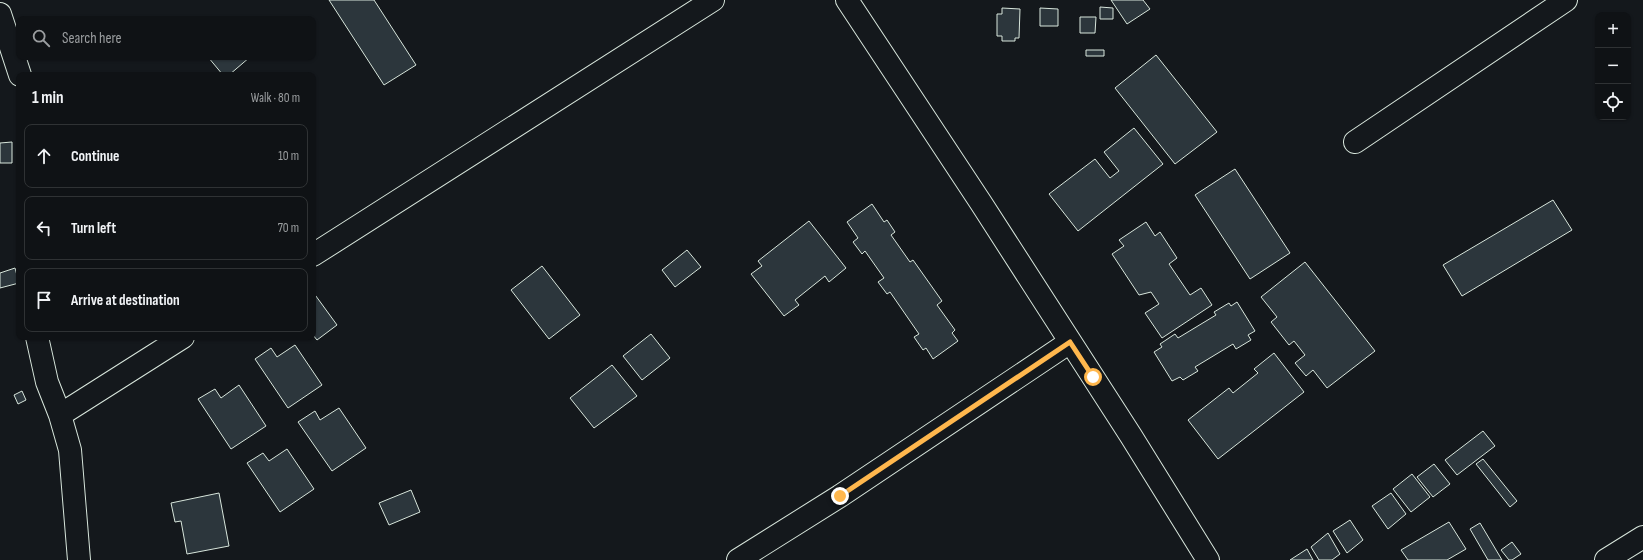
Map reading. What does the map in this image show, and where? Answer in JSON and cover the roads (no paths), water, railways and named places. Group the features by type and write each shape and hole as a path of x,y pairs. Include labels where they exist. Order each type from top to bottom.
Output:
{"street":[{"path":"316,253 714,0"},
{"path":"847,0 981,203 1131,436 1208,560"},
{"path":"1355,142 1566,0"},
{"path":"0,14 19,72"},
{"path":"38,340 47,382 60,415 70,450 79,560"},
{"path":"60,415 178,340"},
{"path":"738,560 840,496 1070,342"},
{"path":"1606,560 1643,537"}]}
